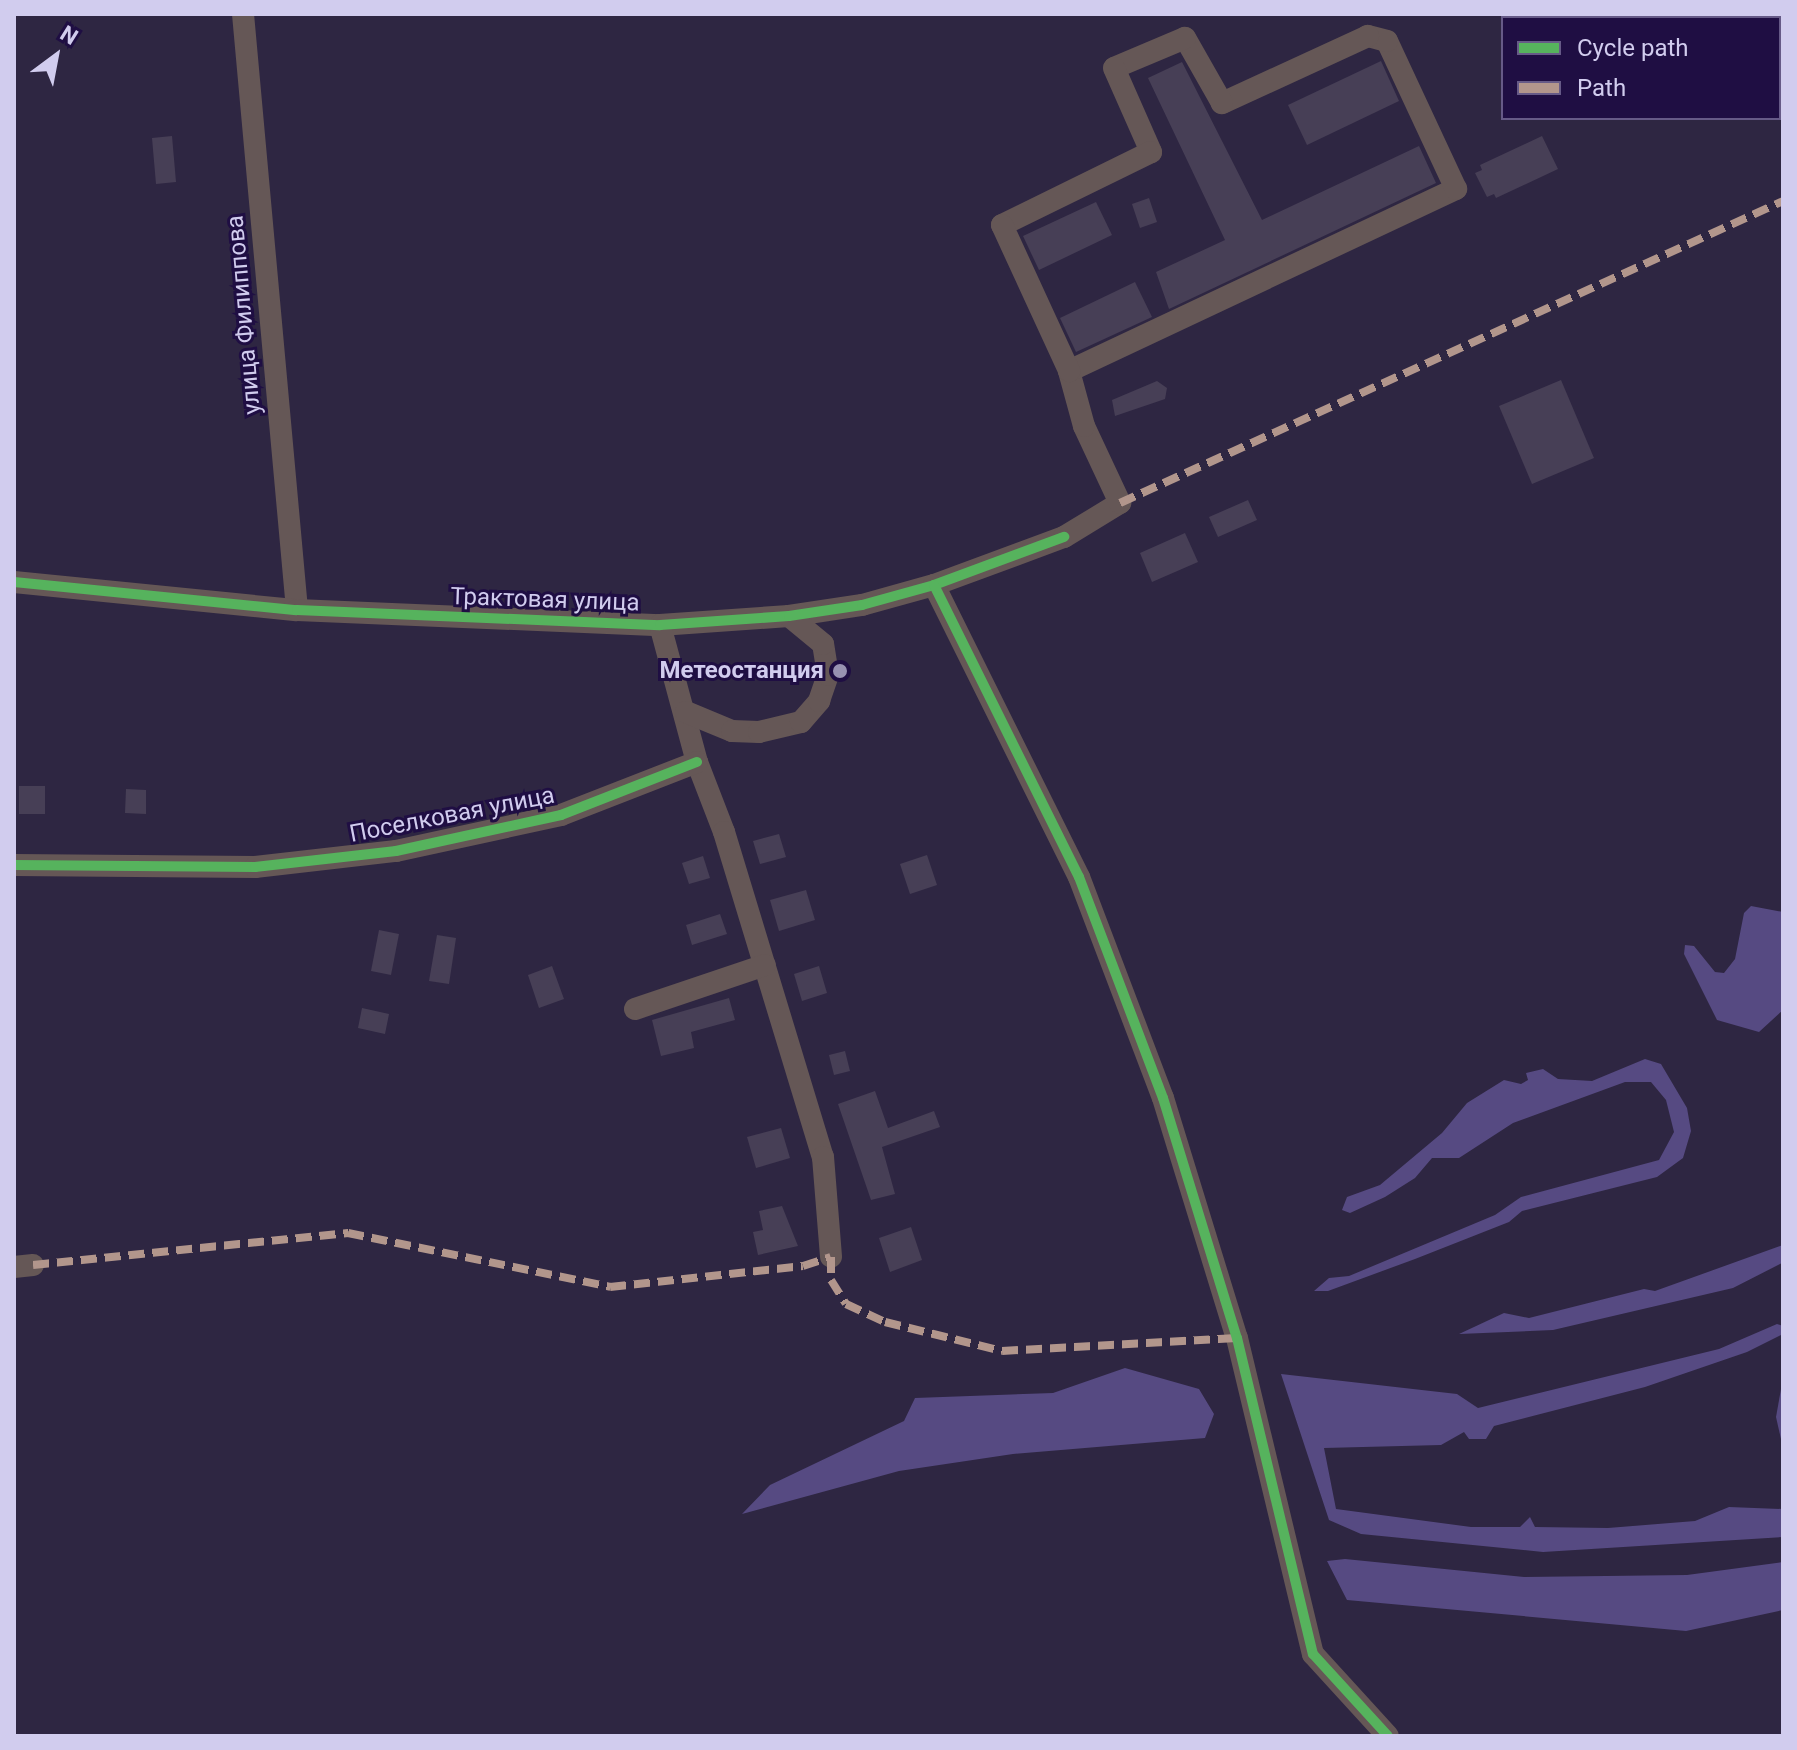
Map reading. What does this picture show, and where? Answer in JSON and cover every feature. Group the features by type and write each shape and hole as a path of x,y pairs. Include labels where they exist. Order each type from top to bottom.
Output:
{"street":[{"name":"улица Филиппова","path":"243,14 297,610"},
{"path":"1368,36 1387,41 1456,189 1069,371 1002,225 1151,152 1114,68 1185,38 1222,103 1368,36"},
{"name":"Трактовая улица","path":"14,582 297,610 660,625 789,616 862,605 934,585 1064,537 1120,503 1084,426 1069,371"},
{"path":"934,585 1079,877 1163,1098 1237,1338 1313,1654 1388,1736"},
{"path":"686,712 732,731 759,732 801,722 819,701 828,675 823,644 789,616"},
{"path":"660,625 686,712 697,762 765,965 823,1157 831,1257"},
{"name":"Поселковая улица","path":"14,865 255,867 396,851 561,815 697,762"},
{"path":"635,1009 765,965"}],"shaded area":[{"path":"1751,906 1783,912 1783,1010 1759,1032 1717,1020 1684,954 1685,945 1694,946 1715,972 1724,973 1735,959 1744,913"},
{"path":"1645,1059 1661,1064 1687,1108 1691,1131 1683,1158 1657,1177 1522,1211 1509,1222 1415,1259 1328,1291 1314,1291 1329,1278 1349,1276 1495,1215 1521,1197 1659,1160 1674,1132 1666,1100 1651,1082 1625,1082 1513,1123 1459,1158 1432,1158 1415,1178 1385,1197 1350,1213 1342,1210 1347,1197 1380,1185 1442,1133 1467,1103 1504,1080 1521,1084 1528,1080 1526,1073 1543,1069 1558,1079 1592,1081"},
{"path":"1783,1245 1782,1263 1733,1288 1553,1330 1459,1334 1504,1313 1529,1318 1644,1289 1655,1291"},
{"path":"1777,1324 1783,1326 1783,1334 1747,1352 1645,1387 1494,1426 1486,1439 1469,1439 1464,1432 1441,1445 1324,1448 1336,1509 1471,1527 1520,1527 1530,1517 1535,1527 1608,1528 1695,1521 1729,1507 1783,1509 1783,1537 1543,1552 1361,1534 1329,1520 1281,1374 1457,1394 1478,1408 1719,1349"},
{"path":"1125,1368 1199,1389 1214,1414 1205,1438 1013,1454 899,1471 742,1514 770,1485 904,1421 915,1398 1053,1393"},
{"path":"1783,1378 1783,1448 1776,1417"},
{"path":"1345,1559 1524,1577 1687,1575 1783,1562 1783,1610 1686,1631 1347,1600 1327,1561"}],"building":[{"path":"1381,61 1399,101 1307,145 1288,105"},
{"path":"1182,62 1262,220 1419,146 1436,183 1169,309 1156,272 1225,240 1148,78"},
{"path":"172,136 176,182 156,184 152,138"},
{"path":"1542,136 1558,169 1496,198 1494,194 1487,197 1475,173 1482,170 1480,165"},
{"path":"1149,198 1157,222 1140,228 1132,204"},
{"path":"1096,202 1112,235 1039,270 1023,236"},
{"path":"1135,282 1152,317 1076,352 1060,318"},
{"path":"1561,380 1594,458 1532,484 1499,406"},
{"path":"1157,381 1167,388 1165,399 1115,416 1112,400"},
{"path":"1248,500 1257,520 1218,537 1209,517"},
{"path":"1185,533 1198,562 1152,582 1140,553"},
{"path":"19,786 45,786 45,814 19,814"},
{"path":"126,789 146,790 146,814 125,813"},
{"path":"779,834 786,857 760,864 753,841"},
{"path":"927,855 937,885 910,894 900,864"},
{"path":"703,856 710,878 689,884 682,863"},
{"path":"806,890 815,920 779,931 770,900"},
{"path":"720,914 727,934 692,945 686,925"},
{"path":"379,930 399,934 391,975 371,971"},
{"path":"437,935 456,938 449,984 429,981"},
{"path":"552,966 564,999 539,1008 528,975"},
{"path":"819,966 827,993 802,1001 794,974"},
{"path":"729,998 735,1020 691,1032 694,1048 661,1056 652,1020"},
{"path":"362,1008 389,1014 385,1034 358,1028"},
{"path":"845,1051 850,1071 834,1075 829,1055"},
{"path":"875,1091 888,1128 934,1111 940,1127 882,1147 895,1194 871,1200 838,1104"},
{"path":"781,1128 790,1158 756,1168 747,1137"},
{"path":"782,1206 798,1246 758,1255 753,1232 763,1230 759,1211"},
{"path":"911,1227 922,1260 890,1272 879,1238"}],"marked path":[{"path":"1120,503 1783,201"},
{"path":"33,1265 348,1233 610,1287 803,1266 831,1257 831,1280 846,1304 885,1322 1002,1351 1237,1338"}],"cycle path":[{"path":"14,582 297,610 660,625 789,616 862,605 934,585 1064,537"},
{"path":"934,585 1079,877 1163,1098 1237,1338 1313,1654 1388,1736"},
{"path":"14,865 255,867 396,851 561,815 697,762"}],"place":[{"name":"Метеостанция","path":"840,671"}]}
